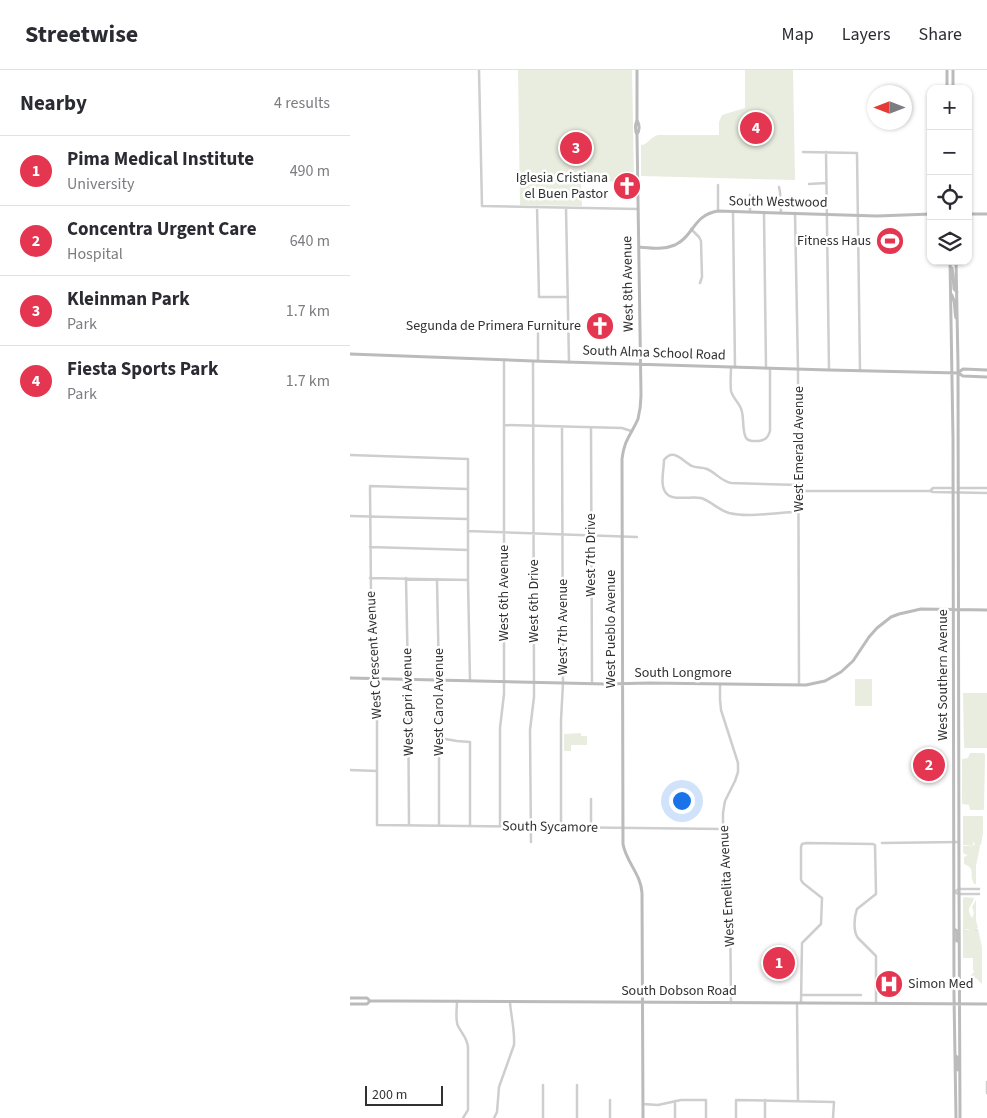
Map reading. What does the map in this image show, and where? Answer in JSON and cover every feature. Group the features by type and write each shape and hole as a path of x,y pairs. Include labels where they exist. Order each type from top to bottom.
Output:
{"main road":[{"name":"West 8th Avenue","path":"631,431 638,417 640,407 641,364 637,135 635,131 637,70"},
{"path":"947,70 947,85"},
{"path":"953,70 953,85"},
{"name":"South Westwood","path":"639,248 672,246 682,240 702,216 718,211 888,216 927,214"},
{"path":"972,214 987,214"},
{"name":"West Southern Avenue","path":"950,265 956,490"},
{"path":"951,265 954,289 957,292"},
{"name":"West Southern Avenue","path":"956,265 958,373 956,609 959,684 957,842 954,892 954,1004 955,1055 960,1118"},
{"path":"951,294 954,298 954,312 958,323"},
{"name":"South Alma School Road","path":"350,354 860,371 952,372 963,376 987,377"},
{"name":"South Alma School Road","path":"958,373 963,369 987,370"},
{"name":"West Pueblo Avenue","path":"623,828 623,451 631,431"},
{"name":"South Longmore","path":"350,678 622,684 799,685 820,682 834,677 841,672 853,661 874,630 895,615 918,609 987,610"},
{"name":"West Southern Avenue","path":"956,609 954,655 960,1004 960,1075 956,1118"},
{"path":"954,655 956,658 956,682 959,684"},
{"path":"623,828 624,851 637,874 642,888 643,1118"},
{"path":"954,929 957,932 959,951"},
{"name":"South Dobson Road","path":"350,998 367,998 370,1001 457,1002 987,1004"},
{"name":"South Dobson Road","path":"350,1004 367,1004 370,1001"},
{"path":"955,1055 958,1057 958,1071 960,1075"}],"street":[{"path":"479,70 482,206 638,209"},
{"path":"802,152 857,153 860,371"},
{"path":"826,152 829,370"},
{"path":"809,184 826,183"},
{"path":"718,185 718,211"},
{"path":"779,187 781,213"},
{"path":"750,195 750,212"},
{"path":"537,207 539,298 568,297"},
{"path":"566,208 569,362"},
{"path":"733,212 732,392 742,412 745,436 748,440 754,441 762,441 768,438 770,431 764,213"},
{"name":"West Emerald Avenue","path":"795,213 799,485 799,685"},
{"path":"691,229 701,242 702,277 700,283"},
{"path":"538,333 538,361"},
{"name":"West 6th Avenue","path":"500,826 500,728 504,694 504,360"},
{"name":"West 6th Drive","path":"531,842 530,730 534,682 533,361"},
{"path":"504,425 622,428 631,431"},
{"name":"West 7th Avenue","path":"561,827 563,683 562,427"},
{"name":"West 7th Drive","path":"591,428 592,683"},
{"path":"350,455 468,458 470,680"},
{"path":"799,485 731,483 721,479 709,469 692,466 679,457 670,456 664,460 663,486 666,494 669,496 676,498 702,498 722,510 735,514 799,512"},
{"name":"West Crescent Avenue","path":"377,825 377,678 370,578 370,486 467,489"},
{"path":"799,490 930,490 933,492 987,488"},
{"path":"956,490 987,492"},
{"path":"350,516 468,519"},
{"path":"468,531 637,537"},
{"path":"370,547 468,550"},
{"path":"370,578 468,580"},
{"name":"West Capri Avenue","path":"406,578 409,825"},
{"name":"West Carol Avenue","path":"437,579 439,825"},
{"name":"West Emelita Avenue","path":"720,684 722,710 738,763 735,781 723,807 722,829 730,902 731,1003"},
{"path":"439,738 470,742 470,826"},
{"path":"350,770 377,770"},
{"path":"591,799 591,828"},
{"name":"South Sycamore","path":"377,825 722,829"},
{"path":"882,844 957,842"},
{"path":"798,1101 802,943 822,921 822,898 802,882 801,845 806,843 873,844 876,847 876,894 856,909 855,929 856,936 876,956 876,1003"},
{"path":"959,892 979,889"},
{"path":"954,892 979,894"},
{"path":"801,995 861,995"},
{"path":"457,1002 457,1021 468,1043 468,1110 463,1118"},
{"path":"494,1118 497,1112 500,1088 514,1045 510,1002"},
{"path":"987,1082 987,1093"},
{"path":"542,1085 543,1118"},
{"path":"577,1085 577,1118"},
{"path":"610,1100 610,1118"},
{"path":"643,1104 706,1100 706,1118"},
{"path":"736,1118 736,1100 765,1100 834,1102 833,1118"},
{"path":"765,1100 766,1118"},
{"path":"675,1101 675,1118"}],"shaded area":[{"path":"518,70 632,70 634,182 581,181 582,206 520,205"},
{"path":"745,70 793,70 795,180 641,176 641,145 655,136 719,135 719,122 722,115 745,108"},
{"path":"855,679 872,679 872,706 855,706"},
{"path":"963,693 987,693 987,748 964,747"},
{"path":"581,733 581,736 587,736 587,745 571,745 571,751 564,751 564,734"},
{"path":"970,753 985,754 983,810 970,810 969,805 962,804 962,759 968,758"},
{"path":"963,816 983,817 983,833 976,866 976,884 974,884 972,879 971,868 964,864 964,857 967,855 963,853 963,846 975,845 973,841 973,845 963,845"},
{"path":"964,897 974,898 969,909 972,918 974,913 972,907 976,900 978,928 975,929 978,929 982,947 982,984 977,979 969,977 974,972 973,958 963,958 963,930 972,929 963,929"}],"place":[{"name":"Fiesta Sports Park","path":"756,128"},
{"name":"Kleinman Park","path":"576,148"},
{"name":"Iglesia Cristiana el Buen Pastor","path":"627,186"},
{"name":"Fitness Haus","path":"890,241"},
{"name":"Segunda de Primera Furniture","path":"600,326"},
{"name":"Concentra Urgent Care","path":"929,765"},
{"name":"Pima Medical Institute","path":"779,963"},
{"name":"Simon Med","path":"889,984"}]}
